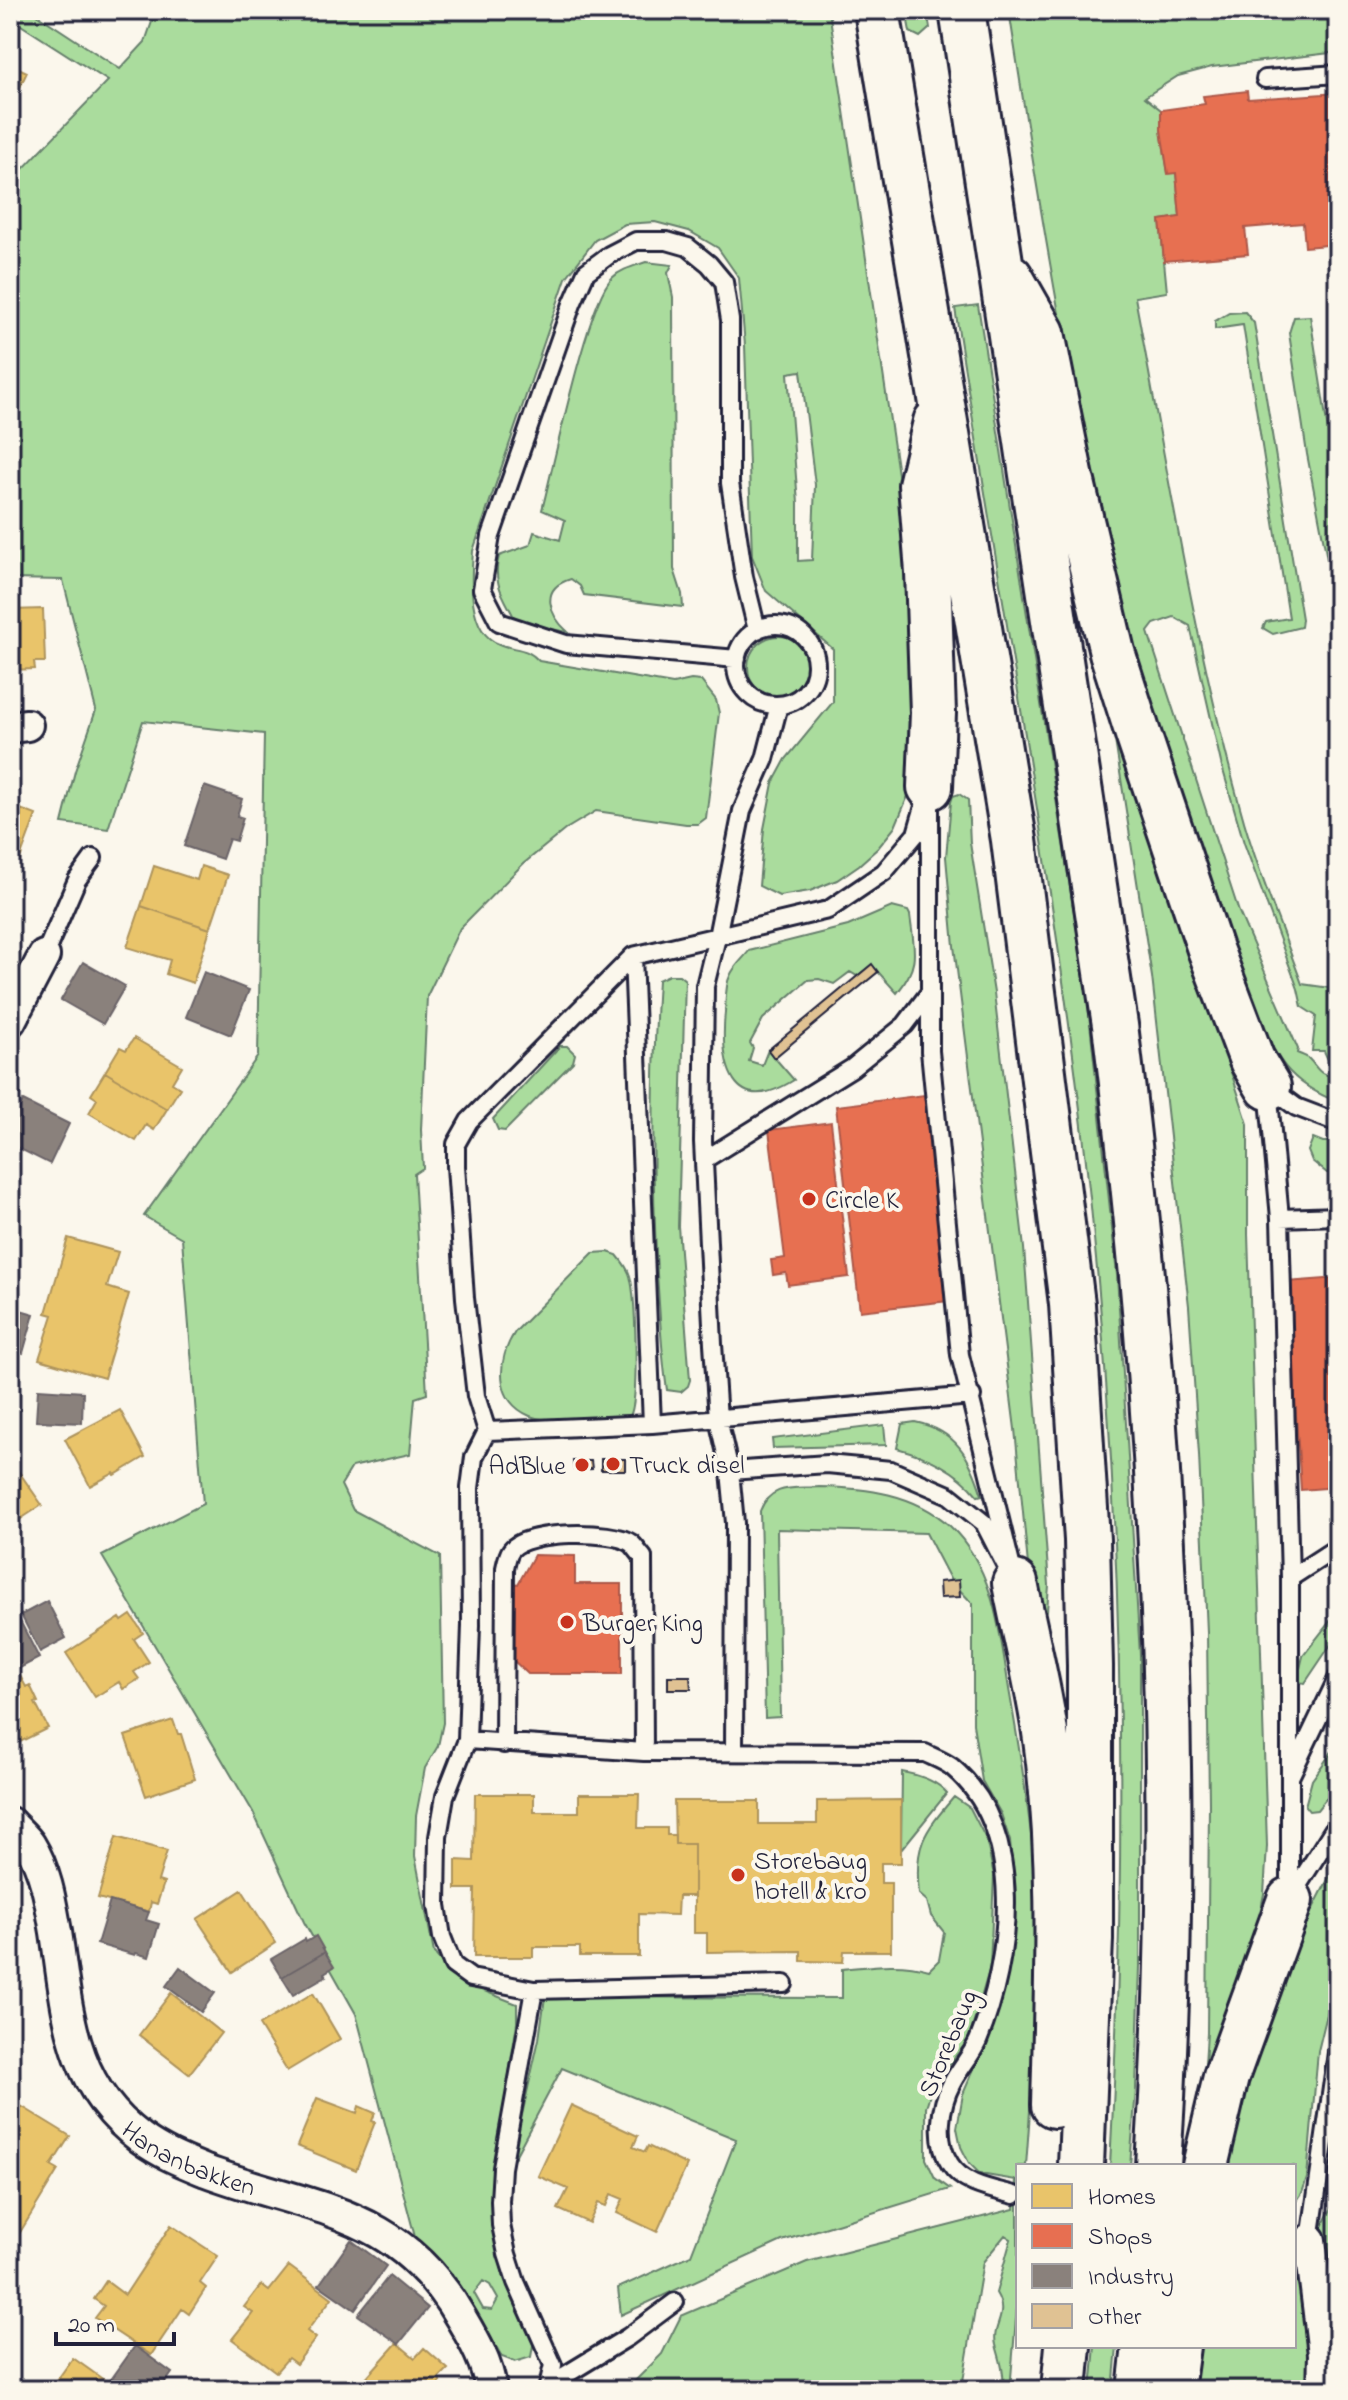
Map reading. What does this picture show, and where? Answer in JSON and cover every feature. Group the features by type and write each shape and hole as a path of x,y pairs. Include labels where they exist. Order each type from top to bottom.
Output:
{"highway":[{"path":"877,10 1014,840 1072,1304 1087,1540 1090,1666 1090,1939 1081,2164"},
{"path":"962,10 1115,1025 1134,1179 1161,1528 1169,1734 1167,1935 1158,2164"},
{"path":"997,254 1042,333 1070,474 1112,652 1210,949 1252,1060 1268,1087"},
{"path":"930,787 933,697 921,485 940,400"},
{"path":"1015,1583 1046,1738 1053,1821 1057,1939 1053,2143 1064,2164"},
{"path":"1205,2164 1226,2077 1290,1900"},
{"path":"1064,2390 1068,2348"},
{"path":"1140,2390 1145,2348"},
{"path":"1171,2390 1177,2348"}],"street":[{"path":"10,1021 44,956"},
{"name":"Hananbakken","path":"10,1823 30,1846 50,1897 71,2035 89,2079 114,2114 142,2139 174,2158 233,2181 320,2205 376,2229 416,2259 451,2300 479,2349 491,2390"},
{"path":"1302,2239 1324,2354 1323,2390"}],"lane":[{"path":"1265,79 1338,74"},
{"path":"737,659 566,644 499,622 482,589 491,536 586,272 636,241 667,241 688,247 709,264 724,282 730,320 730,483 744,577 757,630"},
{"path":"783,626 805,638 813,649 816,661 810,687 802,696 779,705 767,704 747,693 737,671 737,659 747,638 757,630 783,626"},
{"path":"734,1751 735,1538 730,1471 718,1419 704,1160 705,986 742,811 765,759 779,705"},
{"path":"784,1984 534,1990 471,1978 453,1965 442,1937 437,1905 438,1837 445,1796 467,1740 471,1625 470,1488 474,1457 487,1431 476,1396 465,1298 456,1144 469,1121 633,956 828,910 884,872 916,834 930,787"},
{"path":"930,787 930,1051 960,1355 1015,1583"},
{"path":"44,956 77,880 93,858"},
{"path":"633,956 652,1424"},
{"path":"704,1160 852,1068 905,1025 930,992"},
{"path":"1268,1087 1296,1107 1338,1123"},
{"path":"1268,1087 1280,1218 1290,1578 1290,1900"},
{"path":"1280,1218 1338,1216"},
{"path":"487,1431 652,1424 972,1396"},
{"path":"730,1471 827,1464 891,1470 949,1495 984,1523 1015,1583"},
{"path":"504,1744 505,1568 511,1550 522,1541 550,1534 592,1535 629,1541 643,1557 644,1752"},
{"path":"1290,1578 1338,1547"},
{"path":"1288,1782 1338,1677"},
{"name":"Storebaug","path":"467,1740 644,1752 925,1753 951,1766 972,1790 990,1820 1005,1877 1005,1936 996,1988 977,2044 951,2085 943,2106 942,2146 949,2163 961,2177 1014,2195"},
{"path":"1290,1900 1338,1822"},
{"path":"534,1990 502,2168 500,2213 507,2254 516,2282 553,2365 548,2388"},
{"path":"1302,2239 1338,2046"},
{"path":"548,2388 628,2337 675,2302"}],"green space":[{"path":"10,10 30,10 120,69 145,42 156,10 829,10 910,555 913,667 908,796 895,827 878,848 837,880 810,891 779,896 759,886 764,829 773,783 786,759 833,702 833,649 766,591 752,556 745,345 739,278 718,248 689,231 655,222 625,224 595,240 566,278 473,551 473,603 481,628 489,638 529,653 539,661 673,684 701,681 716,700 719,713 706,818 698,824 686,824 596,811 566,829 523,864 460,928 427,996 421,1130 423,1168 414,1174 427,1394 415,1398 410,1454 352,1467 341,1485 353,1510 440,1556 443,1723 438,1746 425,1768 416,1816 415,1856 434,1953 456,1980 517,2004 517,2023 491,2190 492,2228 504,2279 534,2340 531,2357 515,2362 502,2357 453,2278 415,2237 356,2014 304,1922 253,1812 102,1556 203,1504 182,1238 144,1216 258,1056 264,734 143,721 108,829 62,823 75,771 96,710 63,580 10,579 10,177 19,173 108,81 10,18","holes":["801,371 815,485 812,560 798,561 798,503 788,373","483,2281 490,2285 498,2299 492,2310 483,2309 474,2293"]},
{"path":"906,10 927,10 930,28 920,37 910,32"},
{"path":"1009,10 1338,10 1338,52 1212,67 1178,76 1145,97 1161,110 1168,173 1176,173 1180,217 1160,220 1167,292 1135,297 1195,617 1246,829 1302,984 1338,989 1338,1102 1291,1074 1266,1034 1154,721 1108,551 1075,397 1046,243","holes":["1174,617 1190,626 1221,763 1244,843 1302,1007 1316,1016 1312,1051 1324,1051 1335,1075 1322,1073 1308,1058 1297,1053 1298,1049 1239,912 1148,632 1154,624"]},
{"path":"646,262 672,265 668,273 673,297 674,569 683,607 584,595 580,586 571,579 554,589 550,602 556,618 568,632 534,626 514,617 506,602 498,581 499,556 530,545 534,532 560,540 565,520 542,510 582,350 592,318 612,278"},
{"path":"978,305 1087,995 1117,1275 1140,1655 1140,1966 1130,2164 1110,2164 1119,1908 1119,1649 1107,1391 1096,1262 1083,1134 1055,927 955,308"},
{"path":"1245,312 1254,323 1302,619 1301,627 1273,634 1263,628 1266,622 1289,618 1243,325 1215,329 1215,321 1229,313"},
{"path":"1310,316 1338,494 1338,617 1307,454 1289,333 1294,317"},
{"path":"779,636 801,645 810,667 801,689 779,698 757,689 748,667 757,645"},
{"path":"1120,732 1248,1124 1248,1234 1267,1846 1259,1918 1204,2080 1209,1804 1207,1632 1199,1455 1189,1306 1152,977 1114,734"},
{"path":"959,794 968,800 970,843 994,993 1024,1248 1049,1585 1047,1611 1036,1605 1028,1565 1015,1429 954,946 946,857 951,802 953,796"},
{"path":"892,907 908,911 914,947 910,974 897,993 872,965 857,976 850,972 834,984 819,979 808,980 763,1019 750,1043 753,1048 749,1061 762,1065 768,1050 794,1080 773,1090 756,1093 743,1089 728,1067 725,1050 726,988 736,966 749,951 848,926"},
{"path":"679,975 685,980 678,1226 690,1380 681,1392 667,1390 654,1200 658,980"},
{"path":"560,1046 567,1046 575,1054 573,1062 505,1131 498,1130 493,1119"},
{"path":"1313,1138 1338,1142 1338,1173 1327,1173 1312,1161 1308,1151"},
{"path":"593,1253 617,1255 625,1265 632,1287 636,1370 630,1416 565,1420 530,1416 518,1409 505,1390 502,1366 509,1343 515,1332"},
{"path":"915,1422 942,1432 960,1448 982,1495 978,1496 942,1466 897,1448 902,1424"},
{"path":"884,1425 886,1445 773,1448 772,1439"},
{"path":"792,1488 872,1491 921,1506 950,1526 965,1542 977,1561 993,1602 1028,1806 1035,1885 1037,1965 1034,2046 1026,2164 1016,2164 1016,2180 980,2174 969,2163 961,2147 957,2128 963,2094 993,2025 1006,1984 1015,1904 1010,1841 1001,1814 982,1781 973,1724 973,1604 951,1581 926,1533 777,1529 780,1717 765,1718 760,1511 770,1496"},
{"path":"1338,1611 1338,1634 1305,1683 1297,1682 1303,1656"},
{"path":"1338,1743 1338,1784 1317,1810 1309,1811 1305,1806 1312,1780"},
{"path":"902,1772 927,1779 947,1793 901,1850"},
{"path":"954,1797 970,1808 986,1839 994,1875 990,1967 969,2039 933,2085 926,2107 926,2159 935,2178 950,2189 782,2241 621,2315 618,2288 691,2255 736,2139 562,2068 511,2164 539,2039 545,1997 842,1998 842,1969 897,1965 929,1970 939,1960 944,1932 931,1916 927,1901 919,1894 918,1864 928,1831"},
{"path":"1338,1860 1338,1969 1318,2051 1307,2178 1296,2202 1296,2164 1224,2164 1243,2088 1303,1928"},
{"path":"1016,2180 1016,2318 1010,2390 1003,2390 1003,2372 995,2338 1001,2314 996,2293 1011,2239 1005,2235 983,2262 964,2390 626,2390 662,2354 681,2316 807,2262 1014,2209"},
{"path":"1338,2196 1338,2264 1324,2257 1321,2228"},
{"path":"1296,2280 1312,2318 1314,2390 1191,2390 1197,2348 1296,2348"},
{"path":"1095,2348 1117,2348 1113,2390 1091,2390"}],"building: Homes":[{"path":"10,64 27,72 10,109"},
{"path":"43,609 45,662 34,662 35,669 10,670 10,610"},
{"path":"10,805 36,815 10,886"},
{"path":"154,866 197,880 201,866 228,875 210,929 141,906"},
{"path":"141,906 210,929 193,983 166,974 170,960 127,947"},
{"path":"134,1038 182,1066 172,1083 180,1088 167,1109 105,1072 120,1047 126,1050"},
{"path":"105,1072 167,1109 154,1130 146,1125 136,1141 89,1113 97,1099 91,1095"},
{"path":"68,1238 118,1252 107,1287 129,1294 104,1378 39,1359 53,1315 46,1313"},
{"path":"120,1410 145,1457 90,1486 65,1439"},
{"path":"10,1459 42,1505 10,1526"},
{"path":"131,1615 143,1633 134,1639 149,1662 134,1672 139,1679 123,1689 119,1682 95,1697 66,1653 120,1618 122,1621"},
{"path":"18,1672 26,1687 30,1685 48,1728 10,1747 10,1676"},
{"path":"173,1720 178,1734 181,1734 195,1779 146,1796 125,1736"},
{"path":"475,1794 534,1794 534,1812 579,1812 579,1794 639,1794 638,1828 667,1828 667,1835 675,1835 675,1844 694,1844 694,1896 678,1896 677,1915 639,1914 639,1956 580,1956 580,1947 533,1947 533,1957 474,1957 475,1889 456,1889 456,1860 474,1861"},
{"path":"901,1800 901,1863 881,1863 881,1883 891,1883 891,1951 844,1951 843,1962 801,1961 801,1951 707,1952 707,1933 694,1933 694,1844 675,1844 674,1801 759,1801 759,1824 817,1824 817,1801"},
{"path":"116,1837 167,1851 158,1881 164,1883 157,1904 151,1902 149,1912 98,1898"},
{"path":"242,1890 276,1943 232,1972 197,1919"},
{"path":"171,1993 221,2033 189,2074 139,2035"},
{"path":"313,1993 340,2039 287,2071 259,2025"},
{"path":"317,2098 357,2113 359,2106 375,2113 372,2121 375,2122 356,2170 297,2146"},
{"path":"571,2105 638,2136 633,2147 645,2152 648,2146 687,2165 657,2232 617,2213 623,2199 611,2194 606,2206 598,2203 589,2223 558,2209 568,2189 538,2176"},
{"path":"21,2106 70,2136 51,2166 58,2170 19,2234 10,2229 10,2124"},
{"path":"171,2225 218,2256 200,2283 206,2288 189,2314 182,2309 151,2355 95,2318 104,2306 94,2299 106,2281 125,2295"},
{"path":"289,2266 332,2298 307,2331 316,2338 296,2364 288,2358 276,2372 232,2339 253,2313 244,2307 261,2285 269,2291"},
{"path":"397,2343 415,2358 424,2348 448,2369 438,2379 441,2382 434,2390 355,2390"},
{"path":"73,2358 118,2390 50,2390"}],"building: Shops":[{"path":"1247,91 1248,99 1338,93 1338,244 1305,247 1303,223 1245,228 1248,254 1164,261 1160,220 1180,217 1176,173 1168,174 1161,110 1205,104 1203,96"},
{"path":"924,1095 948,1301 860,1311 836,1106"},
{"name":"Circle K","path":"831,1122 849,1277 788,1285 786,1273 773,1275 771,1260 785,1258 769,1130"},
{"path":"1338,1278 1338,1487 1301,1490 1287,1282"},
{"name":"Burger King","path":"534,1555 575,1556 575,1584 622,1584 622,1674 528,1674 513,1660 513,1583 518,1584"}],"building: Industry":[{"path":"204,786 242,799 237,816 243,818 236,841 229,839 222,859 184,846"},
{"path":"83,962 125,986 103,1024 61,1000"},
{"path":"204,972 249,990 231,1035 186,1017"},
{"path":"23,1101 69,1124 50,1164 10,1144 10,1129"},
{"path":"10,1307 34,1314 23,1353 10,1349"},
{"path":"38,1389 83,1392 82,1423 36,1421"},
{"path":"47,1601 66,1638 40,1652 21,1615"},
{"path":"18,1617 39,1658 10,1673 10,1621"},
{"path":"110,1901 149,1912 146,1920 159,1924 149,1957 97,1944"},
{"path":"316,1936 325,1952 282,1977 271,1959"},
{"path":"325,1952 334,1967 324,1973 326,1976 293,1995 282,1977"},
{"path":"180,1967 215,1993 201,2012 166,1986"},
{"path":"351,2240 386,2266 355,2310 319,2285"},
{"path":"389,2276 428,2308 399,2344 358,2315"},
{"path":"135,2346 172,2373 160,2390 123,2390 110,2381"}],"building: Other":[{"path":"872,964 878,972 774,1058 768,1050"},
{"name":"Truck disel","path":"601,1459 625,1459 625,1470 601,1470"},
{"name":"AdBlue","path":"573,1461 591,1461 592,1469 574,1470"},
{"path":"959,1580 960,1597 940,1598 939,1582"},
{"path":"668,1676 690,1676 691,1689 668,1689"}],"place":[{"name":"Circle K","path":"809,1199"},
{"name":"Truck disel","path":"613,1464"},
{"name":"AdBlue","path":"582,1465"},
{"name":"Burger King","path":"567,1622"},
{"name":"Storebaug hotell & kro","path":"738,1875"}]}
